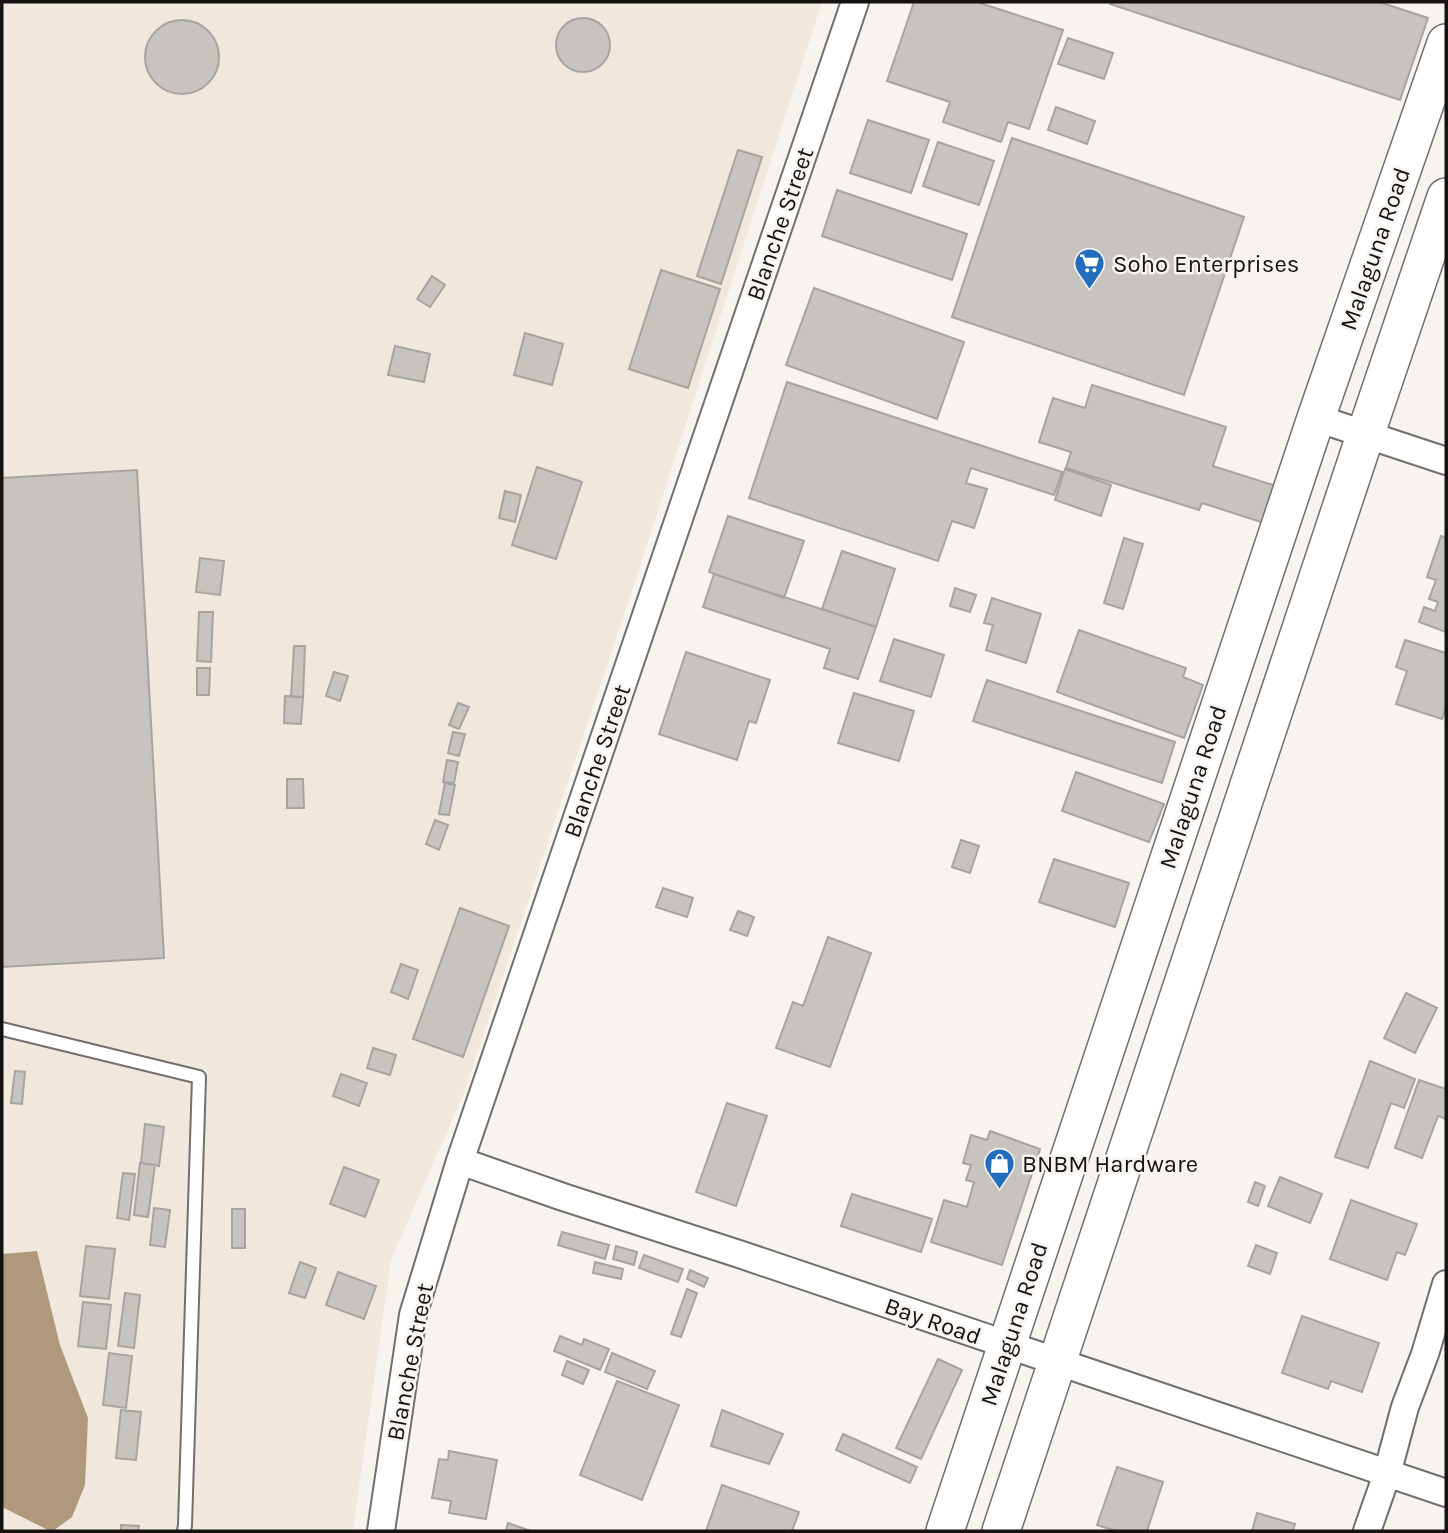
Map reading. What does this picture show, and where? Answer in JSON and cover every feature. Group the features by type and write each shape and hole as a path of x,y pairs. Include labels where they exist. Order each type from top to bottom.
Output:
{"street":[{"name":"Blanche Street","path":"381,1531 413,1315 460,1161 855,2"},
{"name":"Malaguna Road","path":"945,1531 1317,418 1446,43"},
{"name":"Malaguna Road","path":"1001,1531 1446,197"},
{"path":"1317,418 1446,461"},
{"name":"Bay Road","path":"460,1161 1446,1493"},
{"path":"1367,1531 1388,1474 1405,1407 1425,1354 1446,1284"}],"lane":[{"path":"2,1029 199,1077 184,1531"}],"shaded area":[{"path":"2,2 822,2 633,588 464,1093 391,1260 353,1531 53,1531 72,1517 88,1418 60,1345 37,1251 2,1254"},
{"path":"37,1251 60,1345 88,1418 85,1485 72,1517 53,1531 2,1507 2,1254"},
{"path":"2,1507 50,1531 2,1531"}],"building":[{"path":"914,2 977,2 1063,30 1029,129 1008,122 1001,142 943,122 950,102 887,81"},
{"path":"1379,2 1428,18 1400,100 1110,4"},
{"path":"583,18 602,26 610,45 602,64 583,72 564,64 556,45 564,26"},
{"path":"182,20 203,26 213,36 219,57 213,78 203,88 182,94 161,88 151,78 145,57 151,36 161,26"},
{"path":"1068,38 1113,53 1104,79 1058,64"},
{"path":"1056,107 1095,121 1087,144 1048,130"},
{"path":"868,120 929,140 911,193 850,173"},
{"name":"Soho Enterprises","path":"1012,138 1244,217 1184,395 952,317"},
{"path":"938,142 994,161 979,205 923,186"},
{"path":"738,150 762,157 721,284 697,276"},
{"path":"837,190 967,234 952,280 822,236"},
{"path":"661,270 720,289 688,388 629,369"},
{"path":"432,276 445,285 430,307 417,299"},
{"path":"814,288 964,342 937,419 786,365"},
{"path":"525,333 563,344 552,385 514,375"},
{"path":"395,346 430,354 424,382 388,375"},
{"path":"787,382 1062,472 1054,495 971,468 966,483 987,489 974,528 952,521 938,561 749,498"},
{"path":"1092,385 1226,427 1213,466 1276,486 1264,523 1202,503 1199,510 1066,468 1071,452 1039,442 1053,398 1085,408"},
{"path":"537,467 582,482 556,559 512,545"},
{"path":"1065,469 1111,485 1101,516 1055,500"},
{"path":"137,470 164,958 2,967 2,478"},
{"path":"505,491 521,495 515,522 499,518"},
{"path":"728,516 804,541 784,598 709,572"},
{"path":"1441,536 1446,538 1446,632 1419,622 1424,607 1435,611 1438,602 1429,599 1436,580 1427,577"},
{"path":"1124,538 1143,544 1123,609 1104,603"},
{"path":"842,551 895,569 876,627 822,609"},
{"path":"200,558 224,561 220,595 196,592"},
{"path":"714,574 876,627 858,679 824,668 830,649 703,607"},
{"path":"955,588 976,595 970,612 950,606"},
{"path":"992,598 1041,614 1026,663 986,650 993,625 984,623"},
{"path":"199,612 213,612 211,662 197,661"},
{"path":"1079,630 1186,668 1183,677 1203,685 1184,738 1057,692"},
{"path":"894,639 944,655 931,697 880,681"},
{"path":"1405,640 1446,653 1446,706 1442,719 1396,704 1407,671 1396,667"},
{"path":"294,646 305,646 303,697 291,697"},
{"path":"686,652 770,680 756,723 749,721 737,760 659,734"},
{"path":"197,668 210,668 209,695 197,695"},
{"path":"334,672 348,676 340,701 326,696"},
{"path":"987,680 1175,742 1162,783 973,721"},
{"path":"854,693 914,711 899,761 838,743"},
{"path":"285,696 303,697 301,724 284,723"},
{"path":"458,703 469,707 459,729 449,725"},
{"path":"453,732 465,734 459,756 448,753"},
{"path":"447,760 458,762 454,783 443,782"},
{"path":"1076,772 1164,804 1149,842 1062,811"},
{"path":"287,779 303,779 304,808 287,808"},
{"path":"445,783 455,785 449,815 439,814"},
{"path":"435,820 448,825 439,850 426,844"},
{"path":"961,840 979,846 970,873 952,867"},
{"path":"1054,859 1129,883 1115,927 1039,902"},
{"path":"663,888 693,898 687,917 656,907"},
{"path":"460,908 509,926 463,1057 413,1039"},
{"path":"738,911 754,917 747,936 730,930"},
{"path":"828,937 871,953 830,1067 776,1048 793,1002 803,1006"},
{"path":"401,964 418,970 408,999 391,992"},
{"path":"1406,993 1437,1008 1415,1053 1384,1038"},
{"path":"373,1048 396,1055 390,1075 367,1068"},
{"path":"1370,1061 1415,1079 1404,1108 1391,1103 1368,1168 1335,1157"},
{"path":"15,1071 25,1072 22,1104 11,1103"},
{"path":"341,1074 367,1083 359,1106 333,1096"},
{"path":"1419,1080 1446,1089 1446,1119 1438,1116 1422,1158 1395,1148"},
{"path":"727,1103 767,1116 736,1206 696,1192"},
{"path":"145,1124 164,1127 159,1166 141,1163"},
{"name":"BNBM Hardware","path":"990,1131 1040,1149 1002,1265 931,1242 944,1200 967,1207 974,1182 966,1180 971,1165 963,1163 971,1135 987,1140"},
{"path":"140,1163 155,1165 148,1217 134,1215"},
{"path":"344,1167 379,1180 365,1217 330,1204"},
{"path":"123,1173 135,1174 129,1220 117,1218"},
{"path":"1280,1177 1322,1194 1310,1223 1268,1206"},
{"path":"1255,1182 1265,1186 1258,1206 1248,1202"},
{"path":"852,1194 932,1219 921,1252 841,1226"},
{"path":"1351,1200 1417,1224 1405,1255 1397,1252 1387,1280 1330,1259"},
{"path":"154,1208 170,1210 165,1247 150,1245"},
{"path":"232,1209 245,1209 245,1248 232,1248"},
{"path":"562,1232 609,1245 605,1259 558,1245"},
{"path":"1256,1245 1277,1253 1270,1274 1248,1266"},
{"path":"86,1246 115,1249 109,1299 80,1296"},
{"path":"616,1246 637,1252 634,1265 613,1259"},
{"path":"644,1255 683,1269 678,1282 639,1268"},
{"path":"300,1262 316,1268 305,1298 289,1293"},
{"path":"595,1262 623,1269 621,1279 593,1273"},
{"path":"690,1270 708,1278 704,1287 687,1279"},
{"path":"338,1272 376,1286 364,1319 326,1305"},
{"path":"687,1289 697,1293 681,1337 671,1334"},
{"path":"125,1293 140,1295 134,1348 118,1346"},
{"path":"83,1302 111,1305 106,1349 78,1346"},
{"path":"1302,1316 1379,1343 1362,1392 1331,1381 1328,1389 1282,1373"},
{"path":"560,1336 582,1345 584,1339 609,1349 600,1370 554,1351"},
{"path":"109,1353 132,1356 126,1408 103,1405"},
{"path":"612,1353 655,1371 647,1389 605,1372"},
{"path":"938,1359 962,1370 921,1459 896,1448"},
{"path":"567,1361 589,1370 583,1384 562,1375"},
{"path":"617,1381 679,1405 642,1500 580,1475"},
{"path":"121,1410 141,1412 136,1460 116,1458"},
{"path":"722,1410 783,1434 769,1464 711,1446"},
{"path":"843,1434 917,1467 910,1483 836,1450"},
{"path":"449,1451 497,1460 486,1519 449,1513 451,1501 432,1498 439,1459 448,1460"},
{"path":"1117,1467 1163,1482 1147,1531 1116,1531 1097,1525"},
{"path":"722,1485 799,1512 792,1531 706,1531"},
{"path":"1257,1513 1295,1524 1293,1531 1252,1531"},
{"path":"508,1523 531,1531 506,1531"},
{"path":"121,1525 139,1526 138,1531 121,1531"}],"place":[{"name":"Soho Enterprises","path":"1090,291"},
{"name":"BNBM Hardware","path":"999,1191"}]}
